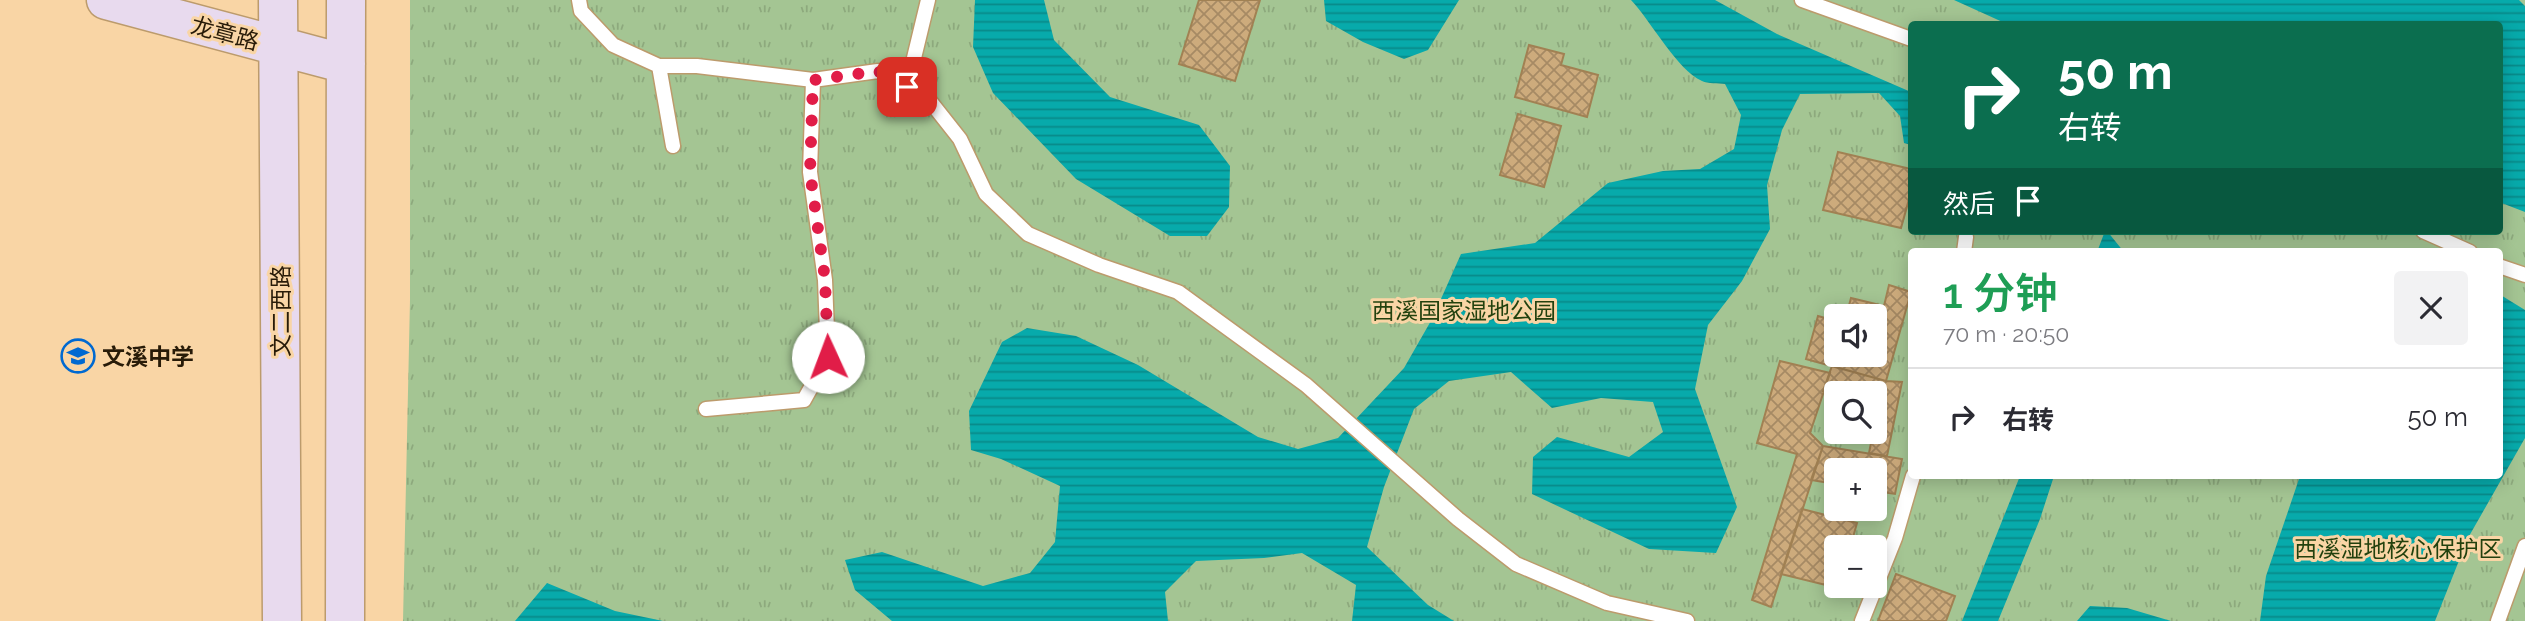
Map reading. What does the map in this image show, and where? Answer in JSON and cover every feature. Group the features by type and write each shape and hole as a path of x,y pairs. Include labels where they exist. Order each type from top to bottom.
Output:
{"main road":[{"name":"龙章路","path":"106,0 345,64"},
{"name":"文二西路","path":"278,0 282,621"},
{"path":"345,621 346,0"}],"lane":[{"path":"579,0 582,11 613,45 659,66 697,66 813,80 878,71 926,96 960,139 986,194 1028,234 1099,265 1178,292 1274,360 1516,564 1607,603 1687,621"},
{"path":"907,87 928,0"},
{"path":"1802,0 1908,37"},
{"path":"659,66 673,146"},
{"path":"706,409 804,400 828,357 825,279 810,172 813,80"},
{"path":"2432,235 2461,248"},
{"path":"1965,248 1966,237"},
{"path":"2503,267 2525,275"},
{"path":"1862,621 1895,538 1912,479"},
{"path":"2498,621 2525,546"}],"green space":[{"name":"西溪国家湿地公园","path":"410,0 2525,0 2525,621 403,621 410,300"}],"water":[{"path":"975,0 1044,0 1054,40 1110,97 1199,125 1230,166 1229,207 1207,236 1170,236 1076,179 993,93 973,47"},
{"path":"1324,0 1459,0 1428,50 1404,59 1363,42 1326,21"},
{"path":"1631,0 1715,0 1777,34 1908,91 1908,144 1904,143 1900,116 1879,93 1800,94 1782,130 1767,185 1770,229 1742,281 1708,325 1695,389 1737,507 1716,553 1649,549 1532,494 1533,457 1557,437 1629,457 1663,432 1653,402 1601,398 1552,408 1511,372 1449,381 1414,409 1384,487 1367,547 1428,605 1454,621 1352,621 1356,585 1302,553 1264,558 1196,561 1165,592 1168,621 892,621 855,590 845,560 882,552 983,586 1030,573 1055,542 1060,486 1001,459 971,450 969,411 1002,342 1027,328 1076,336 1138,365 1258,437 1298,449 1338,438 1404,368 1432,319 1461,254 1535,243 1608,183 1663,171 1700,169 1734,149 1741,115 1725,84 1704,82 1683,67"},
{"path":"1954,0 2519,0 2525,6 2525,212 2503,204 2503,21 2000,21"},
{"path":"2103,235 2110,235 2121,248 2099,248"},
{"path":"2503,296 2525,310 2525,438 2503,477"},
{"path":"2019,479 2053,479 2040,519 1998,621 1962,621"},
{"path":"2299,479 2502,479 2468,538 2435,621 2260,621 2266,576"},
{"path":"547,583 615,611 663,621 515,621"},
{"path":"2090,606 2127,608 2171,621 2077,621"}],"building":[{"path":"1199,0 1260,0 1235,81 1179,64"},
{"path":"1529,45 1564,54 1561,65 1598,75 1587,117 1515,97"},
{"path":"1518,114 1561,126 1544,187 1500,175"},
{"path":"1838,152 1908,168 1908,203 1901,228 1823,210"},
{"path":"1889,285 1908,291 1908,303 1886,381 1835,367 1887,367 1887,304 1884,304"},
{"path":"1851,298 1876,304 1849,304"},
{"path":"1818,316 1824,318 1824,364 1806,359"},
{"path":"1780,361 1830,373 1827,381 1824,381 1824,391 1810,433 1823,446 1771,607 1752,600 1797,454 1757,443"},
{"path":"1832,367 1836,367 1886,381 1827,381"},
{"path":"1887,381 1902,382 1887,456 1869,453 1871,444 1887,444"},
{"path":"1823,446 1902,459 1895,494 1887,493 1887,458 1824,458 1824,482 1811,480"},
{"path":"1802,509 1824,515 1824,521 1857,523 1854,535 1824,535 1824,585 1781,574"},
{"path":"1896,574 1955,596 1946,621 1878,621"}],"place":[{"name":"文溪中学","path":"78,356"}],"route":[{"path":"828,357 825,279 810,172 813,80 878,71 907,87"}],"park label":[{"name":"西溪湿地核心保护区","path":"2398,548"}]}
